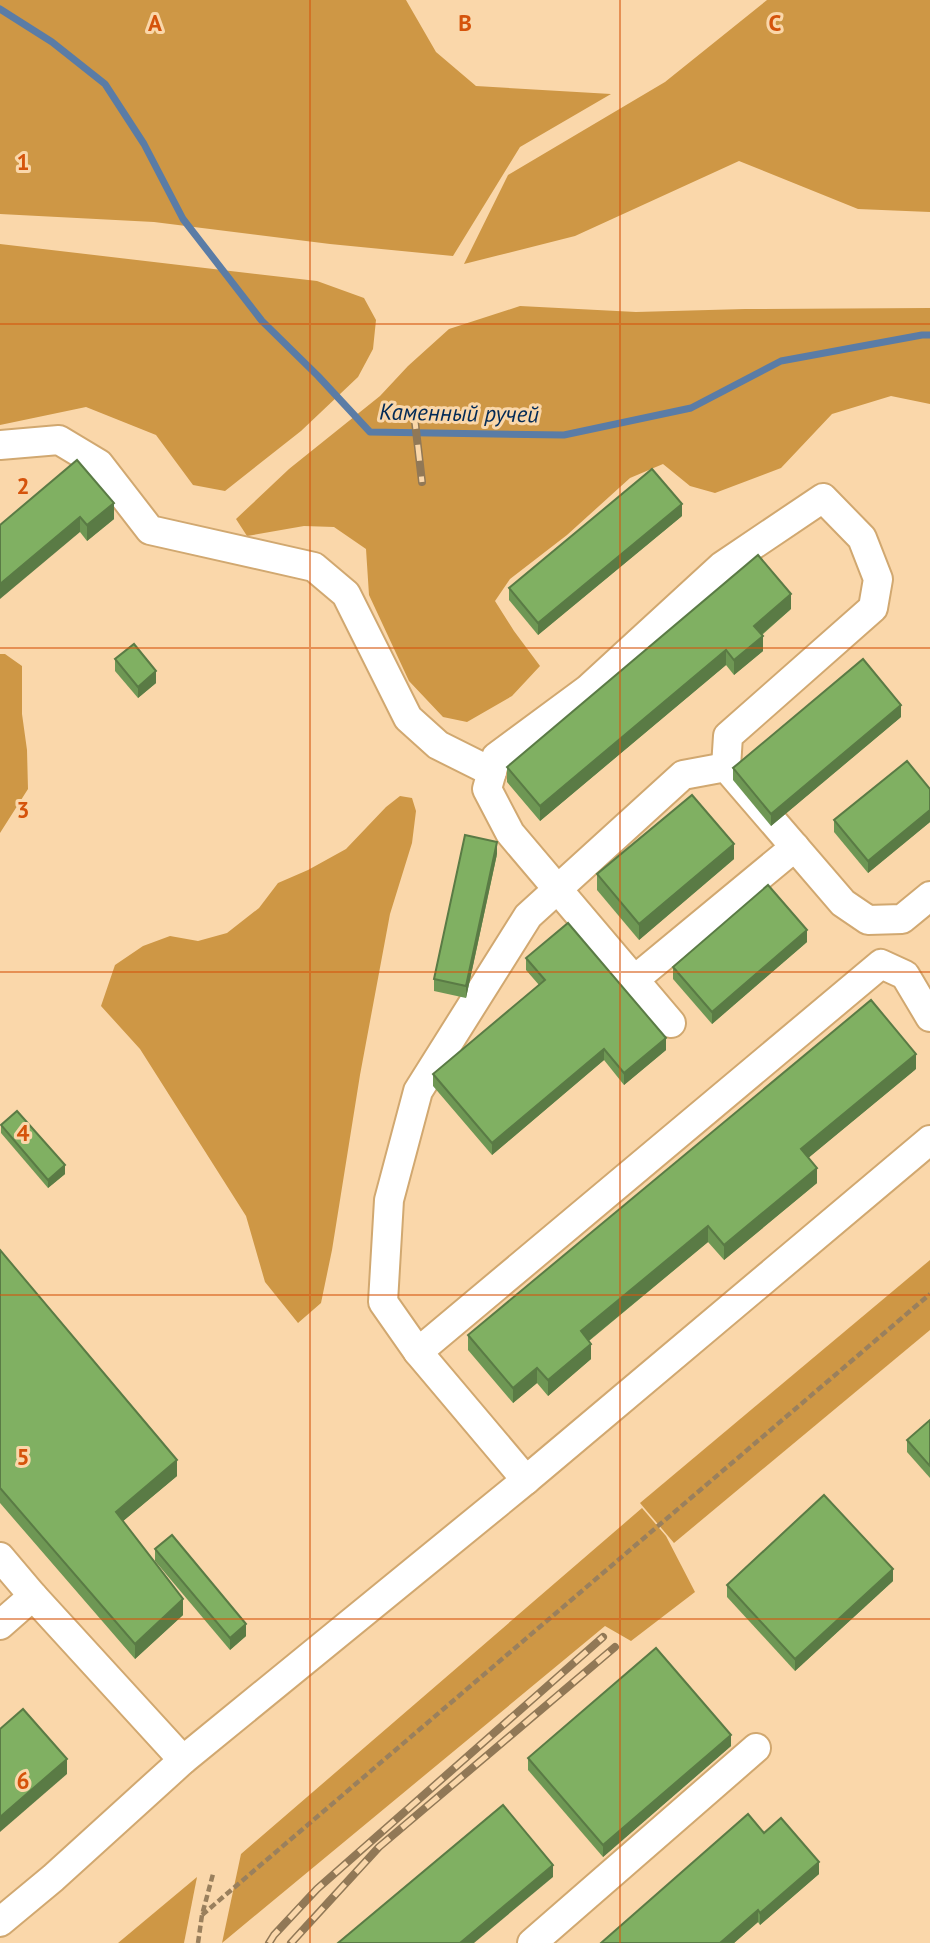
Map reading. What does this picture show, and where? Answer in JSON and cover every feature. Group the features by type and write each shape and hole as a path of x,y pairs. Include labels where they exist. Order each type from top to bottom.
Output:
{"lane":[{"path":"0,444 59,440 99,464 150,530 314,567 346,594 408,718 438,744 492,772"},
{"path":"671,1023 510,833 487,789 496,757 588,689 722,566 823,498 862,538 878,579 873,608 727,736 726,766 843,903 867,919 902,919 930,895"},
{"path":"526,1480 418,1352 383,1302 388,1200 418,1091 528,916 683,775 726,766"},
{"path":"634,979 795,847"},
{"path":"418,1352 881,964 905,975 930,1017"},
{"path":"0,1922 53,1878 183,1760 526,1480 930,1140"},
{"path":"0,1558 183,1760"},
{"path":"0,1625 33,1596"},
{"path":"532,1943 756,1748"}],"path":[{"path":"202,1915 930,1294"},
{"path":"198,1943 213,1874"}],"shaded area":[{"path":"0,0 406,0 436,52 476,86 611,94 520,147 453,256 154,222 0,214"},
{"path":"767,0 930,0 930,212 858,209 739,161 575,236 464,264 508,175 665,82"},
{"path":"0,244 317,281 364,298 376,320 373,349 358,377 301,431 225,491 193,485 156,435 86,407 0,425"},
{"path":"520,306 636,312 930,308 930,404 891,396 832,414 781,468 715,493 690,486 663,464 630,478 567,535 510,579 495,601 540,666 512,696 467,722 443,717 409,681 369,595 366,549 334,527 304,526 247,536 236,519 289,469 380,396 449,329"},
{"path":"0,654 5,654 22,666 22,714 27,750 28,789 0,833"},
{"path":"400,796 412,798 416,811 412,843 390,914 321,1303 298,1323 265,1282 246,1216 140,1049 101,1006 115,965 143,946 170,936 198,941 227,933 259,908 278,883 346,849"},
{"path":"930,1260 930,1330 674,1543 640,1503"},
{"path":"642,1508 666,1536 695,1592 631,1641 605,1626 222,1943 241,1854"},
{"path":"197,1877 184,1943 118,1943"}],"building":[{"path":"77,460 114,503 87,525 80,517 0,584 0,525"},
{"path":"652,469 682,504 538,623 509,588"},
{"path":"758,555 791,594 754,626 763,636 734,660 726,650 540,806 507,767"},
{"path":"134,644 156,671 138,687 115,659"},
{"path":"863,659 901,705 771,814 733,768"},
{"path":"907,761 930,789 930,810 868,861 834,820"},
{"path":"692,795 734,844 639,924 597,874"},
{"path":"465,835 497,842 466,986 434,979"},
{"path":"768,885 807,930 712,1012 673,967"},
{"path":"568,923 666,1038 624,1073 604,1049 492,1143 433,1074 545,980 526,958"},
{"path":"871,1000 916,1054 801,1149 817,1168 724,1245 708,1226 581,1331 591,1344 548,1380 537,1368 513,1388 468,1335"},
{"path":"17,1111 65,1165 48,1180 1,1125"},
{"path":"0,1250 177,1460 116,1512 183,1599 135,1644 0,1488"},
{"path":"930,1420 930,1466 907,1440"},
{"path":"824,1495 893,1569 795,1659 727,1585"},
{"path":"172,1535 246,1624 230,1638 155,1549"},
{"path":"656,1648 731,1735 603,1845 528,1758"},
{"path":"23,1709 67,1759 0,1817 0,1729"},
{"path":"503,1805 553,1865 460,1943 338,1943"},
{"path":"748,1814 764,1833 781,1818 819,1862 760,1913 758,1910 720,1943 601,1943"}],"waterway":[{"name":"Каменный ручей","path":"0,9 52,42 105,84 144,144 183,219 262,321 370,432 564,435 691,408 781,361 930,335"}],"railway":[{"path":"414,413 422,482"},
{"path":"269,1943 317,1889 603,1637"},
{"path":"291,1943 379,1847 615,1647"}]}
